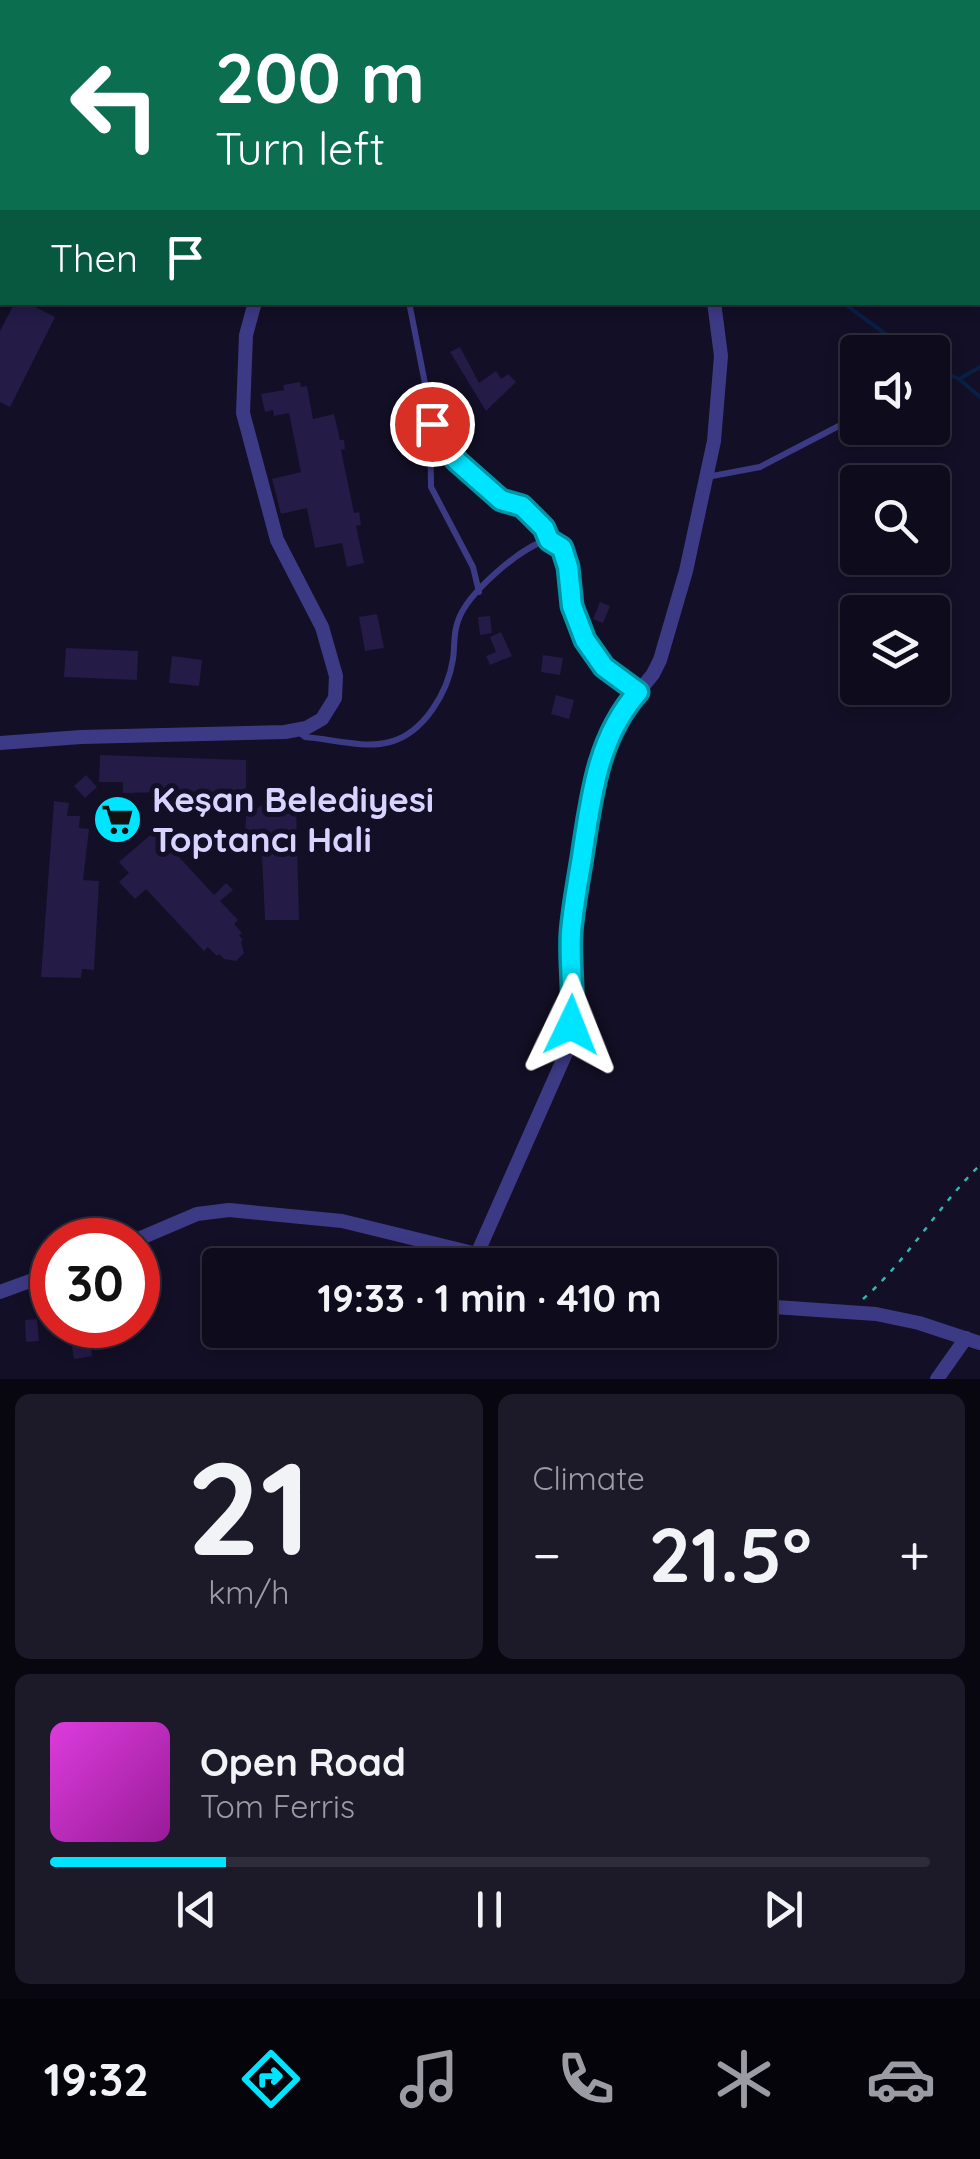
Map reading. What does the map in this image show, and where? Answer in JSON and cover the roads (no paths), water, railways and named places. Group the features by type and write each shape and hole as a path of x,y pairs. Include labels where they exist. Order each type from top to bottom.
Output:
{"street":[{"path":"0,744 82,737 296,730 314,725 328,712 336,676 322,627 277,540 243,413 246,335 254,305"},
{"path":"480,1248 566,1053 574,1004 572,922 599,760 622,712 657,667 686,571 714,441 720,367 714,305"},
{"path":"160,1230 197,1214 230,1210 342,1221 452,1248"},
{"path":"0,1292 30,1281"},
{"path":"777,1307 899,1318 973,1341 937,1379"}],"lane":[{"path":"410,305 428,392 432,435 430,487 474,567 478,592"},
{"path":"706,477 760,467 840,425"},
{"path":"432,435 496,497 522,506 564,552 572,606 585,640 604,667 638,692"},
{"path":"296,730 305,736 377,744 396,740 412,730 442,691 453,658 458,621 478,592 522,552 549,540"}],"waterway":[{"path":"846,305 887,335"},
{"path":"959,379 980,367"},
{"path":"950,375 980,397"}],"place":[{"name":"Keşan Belediyesi Toptancı Hali","path":"117,819"}]}
